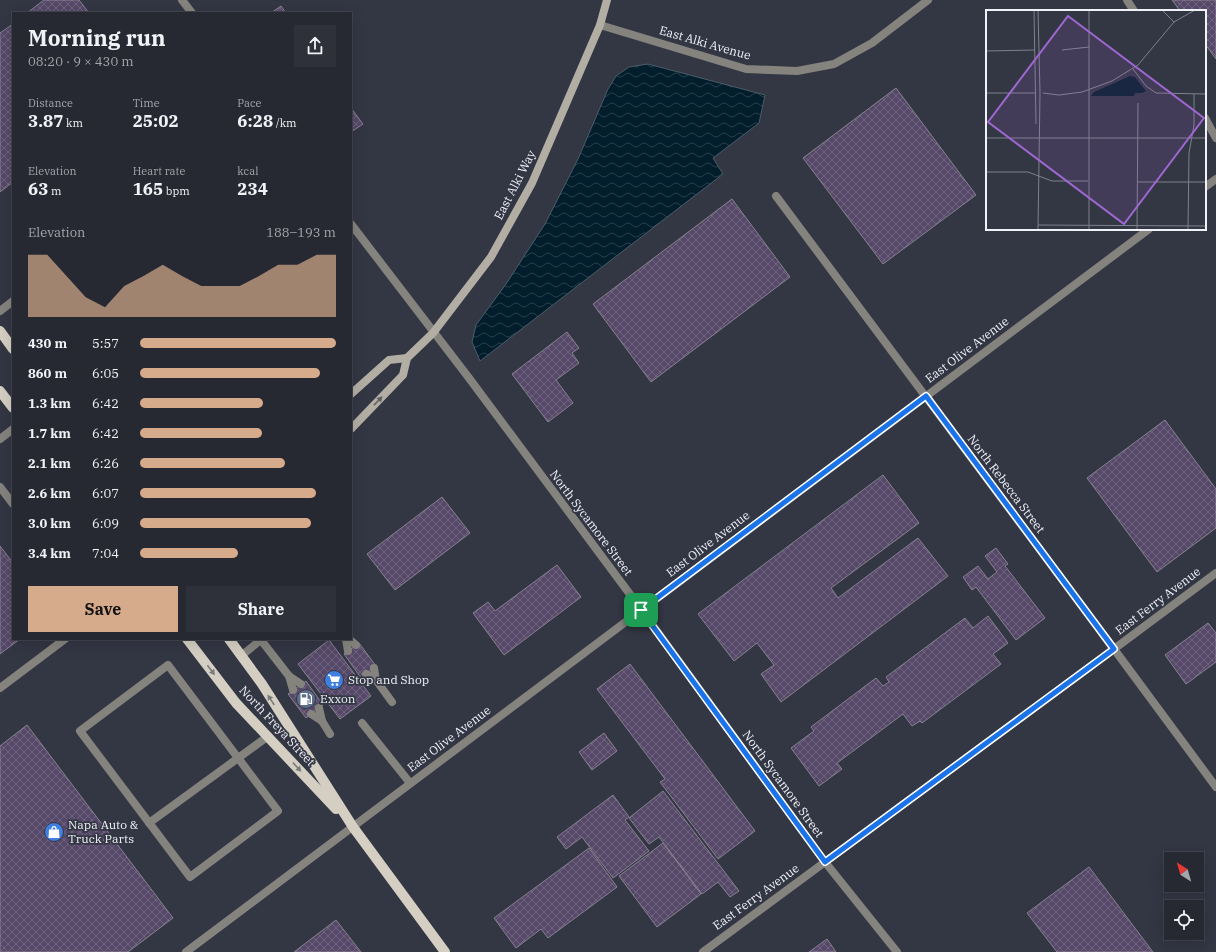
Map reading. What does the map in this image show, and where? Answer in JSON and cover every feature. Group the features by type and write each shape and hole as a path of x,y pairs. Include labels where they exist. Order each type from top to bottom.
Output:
{"main road":[{"name":"East Alki Way","path":"406,358 433,333 491,257 532,183 600,25 607,0"},
{"path":"0,332 12,348"},
{"path":"352,393 389,360 406,358 404,375 352,428"},
{"path":"0,391 12,407"},
{"name":"North Freya Street","path":"188,640 236,703 353,827"},
{"name":"North Freya Street","path":"230,640 265,690 353,827 445,952"}],"street":[{"path":"182,0 191,12"},
{"name":"East Alki Avenue","path":"600,25 746,69 797,71 834,64 872,43 928,0"},
{"path":"1126,0 1133,10"},
{"path":"1206,120 1216,138"},
{"path":"1206,187 1216,179"},
{"name":"North Rebecca Street","path":"776,196 1216,787"},
{"name":"North Sycamore Street","path":"352,225 433,333 469,378 825,862 897,952"},
{"name":"East Olive Avenue","path":"186,952 1148,230"},
{"path":"0,311 12,302"},
{"path":"0,439 12,430"},
{"path":"0,487 12,503"},
{"name":"East Ferry Avenue","path":"702,952 1216,573"},
{"path":"0,688 64,640"},
{"path":"241,656 262,640 289,676 301,684"},
{"path":"347,640 348,651"},
{"path":"348,640 356,645"},
{"path":"168,665 238,758 278,811 190,877 80,731 168,665"},
{"path":"374,668 376,680"},
{"path":"366,674 376,680 392,702"},
{"path":"289,676 293,690"},
{"path":"319,708 322,721 330,734"},
{"path":"311,714 322,721"},
{"path":"362,723 410,783"},
{"path":"149,824 267,737"}],"water":[{"path":"648,64 765,95 759,123 713,158 723,174 480,361 472,342 476,325 506,284 545,224 578,159 608,89 616,76 629,67"}],"building":[{"path":"44,0 79,0 88,12 28,12"},
{"path":"1172,0 1216,0 1216,59 1206,45 1206,10 1179,10"},
{"path":"281,6 285,12 272,12"},
{"path":"12,25 12,183 0,192 0,33"},
{"path":"896,88 976,195 883,264 803,158"},
{"path":"352,109 363,124 352,131"},
{"path":"732,199 790,277 651,382 593,304"},
{"path":"567,332 579,348 572,353 579,363 556,380 573,403 548,422 512,374"},
{"path":"1165,420 1216,489 1216,528 1157,572 1087,478"},
{"path":"883,475 919,523 831,588 838,598 918,538 948,576 781,702 761,674 774,665 757,643 734,661 698,614"},
{"path":"442,497 470,533 395,590 367,554"},
{"path":"0,546 12,562 12,640 19,640 0,654"},
{"path":"996,548 1008,564 1005,566 1045,618 1016,640 976,587 972,590 963,577 978,566 988,579 997,572 985,556"},
{"path":"557,565 581,597 504,655 473,613 488,602 495,611"},
{"path":"988,616 1008,643 993,654 1001,664 922,723 920,721 912,726 903,714 837,763 842,769 819,786 791,748 814,731 811,727 876,678 883,686 889,682 886,677 965,618 973,628"},
{"path":"1208,623 1216,633 1216,662 1186,684 1165,655"},
{"name":"Stop and Shop","path":"329,640 371,696 340,719 298,664"},
{"path":"359,643 376,666 361,678 344,654"},
{"path":"630,664 755,831 718,859 660,782 665,779 597,689"},
{"name":"Exxon","path":"306,681 323,705 306,718 288,694"},
{"name":"Napa Auto & Truck Parts","path":"27,725 173,918 128,952 0,952 0,746"},
{"path":"604,733 617,751 592,770 579,752"},
{"path":"663,791 739,891 730,897 718,882 702,894 659,837 649,844 629,818"},
{"path":"613,795 629,817 625,820 649,851 613,878 582,837 566,849 557,837"},
{"path":"663,843 701,894 657,927 619,876"},
{"path":"589,848 617,887 548,938 541,929 516,948 494,918"},
{"path":"1089,867 1153,952 1057,952 1027,913"},
{"path":"336,920 361,952 294,952"},
{"path":"827,939 836,952 809,952"}],"place":[{"name":"Stop and Shop","path":"334,680"},
{"name":"Exxon","path":"306,699"},
{"name":"Napa Auto & Truck Parts","path":"54,832"}],"route":[{"path":"926,396 1114,649 825,862 641,610 926,396"}]}
